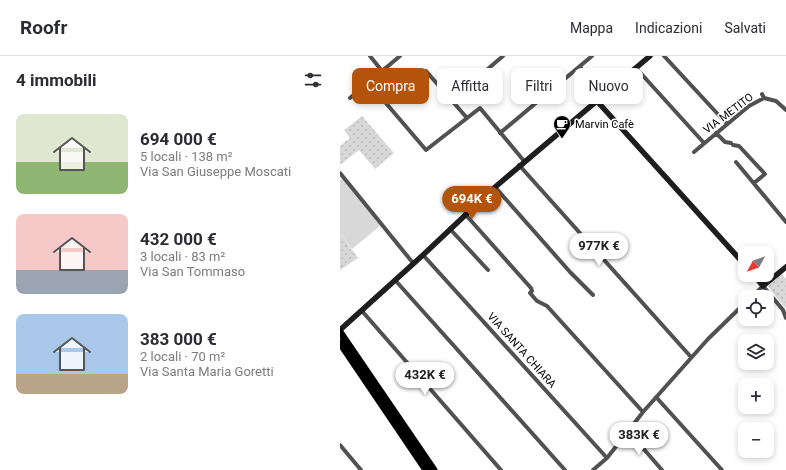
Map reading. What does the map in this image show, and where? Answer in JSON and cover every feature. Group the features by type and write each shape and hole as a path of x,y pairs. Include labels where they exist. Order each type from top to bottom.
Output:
{"highway":[{"path":"340,331 434,470"},
{"path":"340,344 426,470"}],"street":[{"path":"370,56 380,68"},
{"path":"386,68 400,56"},
{"path":"490,68 504,56"},
{"path":"500,133 592,56"},
{"path":"636,68 650,56"},
{"path":"664,56 728,124"},
{"path":"429,74 467,118"},
{"path":"643,76 704,143"},
{"name":"VIA METITO","path":"694,152 763,96 776,101 786,110"},
{"path":"387,104 426,150 480,108 522,163 691,357"},
{"path":"340,331 414,264 495,187 591,104"},
{"path":"600,104 738,257"},
{"path":"716,133 725,142 739,146 765,174 754,183"},
{"path":"736,162 786,222"},
{"path":"340,173 414,264"},
{"path":"495,187 570,272 593,295"},
{"path":"466,214 531,288 532,291 530,293 537,301 547,306 643,412"},
{"path":"782,217 786,214"},
{"path":"450,229 488,270"},
{"name":"VIA SANTA CHIARA","path":"423,255 607,458"},
{"path":"759,290 786,267"},
{"path":"395,280 565,470"},
{"path":"760,282 783,310 786,318"},
{"path":"593,470 607,458 643,412 691,357 738,310"},
{"path":"362,311 501,470"},
{"path":"656,398 722,470"},
{"path":"628,431 662,470"},
{"path":"340,445 361,470"}],"shaded area":[{"path":"362,116 394,153 375,169 359,150 340,165 340,146 350,138 344,130"},
{"path":"342,179 380,226 352,249 340,233 340,180"},
{"path":"340,233 358,258 340,270"},
{"path":"782,274 786,279 786,309 774,294 774,290 771,290 768,286"}],"place":[{"name":"Marvin Cafè","path":"562,139"}]}
